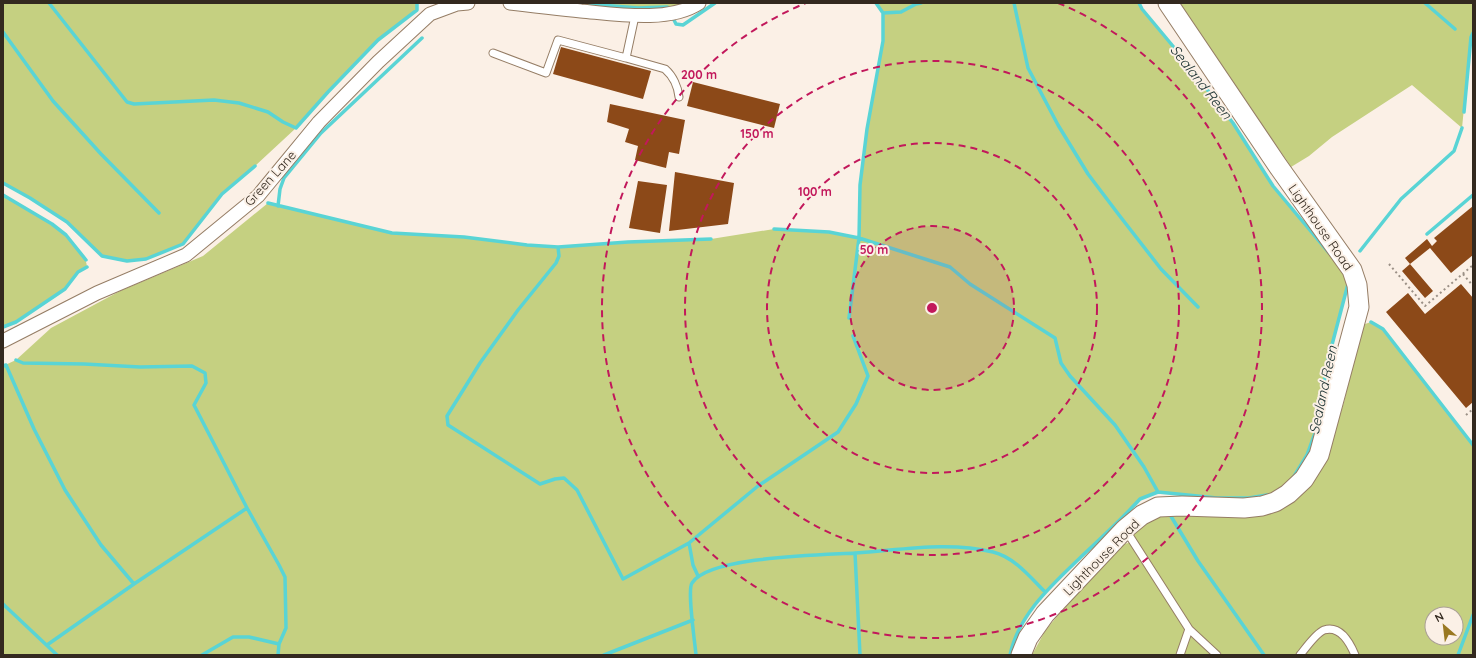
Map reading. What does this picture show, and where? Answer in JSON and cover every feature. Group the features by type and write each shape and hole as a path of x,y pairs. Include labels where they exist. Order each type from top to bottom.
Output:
{"main road":[{"name":"Lighthouse Road","path":"1021,655 1028,638 1046,614 1125,529 1142,515 1158,507 1182,506 1250,508 1262,506 1275,502 1288,494 1304,479 1319,455 1359,307 1357,285 1352,270 1278,166 1168,3"}],"street":[{"name":"Green Lane","path":"3,341 97,293 186,255 258,196 319,122 378,62 430,14 457,4 468,3"},
{"path":"510,3 635,16 675,13 699,3"}],"lane":[{"path":"626,58 635,16"},
{"path":"493,53 546,73 558,40 665,69 669,72 676,84 679,97"},
{"path":"1125,529 1188,629 1217,655"},
{"path":"1180,655 1188,629"},
{"path":"1300,655 1323,630 1332,629 1338,631 1345,638 1355,655"}],"path":[{"path":"1389,264 1425,306 1473,265"},
{"path":"1463,274 1473,286"},
{"path":"1466,415 1473,410"}],"green space":[{"path":"3,3 417,3 417,10 378,40 296,128 222,194 183,244 146,259 127,261 102,256 67,222 30,198 3,183"},
{"path":"576,3 683,3 671,9 667,7 638,8"},
{"path":"876,3 1139,3 1142,9 1182,57 1233,123 1273,186 1340,267 1349,284 1328,360 1315,433 1307,455 1293,478 1273,494 1249,498 1217,498 1158,492 1140,500 1049,588 1029,613 1021,626 1014,640 1010,655 3,655 3,366 16,360 51,328 120,291 203,256 268,203 392,233 464,237 527,245 558,247 628,242 711,239 774,229 829,232 859,238 860,185 867,129 883,41 883,13"},
{"path":"1180,3 1473,3 1473,33 1471,37 1462,128 1412,85 1332,137 1309,156 1291,167"},
{"path":"3,195 39,217 65,236 84,256 87,267 78,272 65,289 16,322 3,327"},
{"path":"1371,322 1383,329 1473,445 1473,655 1032,655 1045,631 1078,591 1121,545 1128,543 1134,538 1134,530 1149,519 1168,512 1222,516 1309,488 1326,462 1344,402 1361,330 1365,324"}],"building":[{"path":"561,47 651,71 643,99 553,74"},
{"path":"693,82 780,104 774,128 687,106"},
{"path":"610,104 685,120 679,154 669,152 666,168 635,160 638,146 625,142 629,129 607,122"},
{"path":"675,172 734,183 728,224 669,231"},
{"path":"638,181 667,185 660,233 629,228"},
{"path":"1473,206 1473,255 1451,273 1430,248 1410,264 1405,258 1427,239 1432,246 1437,241 1434,238"},
{"path":"1410,264 1433,291 1425,298 1402,271"},
{"path":"1461,284 1473,298 1473,402 1466,408 1386,312 1408,293 1425,314"}],"waterway":[{"path":"49,3 127,102 134,104 214,100 239,103 268,112 283,122 296,128 378,40 417,10 417,3"},
{"path":"576,3 638,8 667,7 670,9"},
{"path":"673,18 676,24 683,25 715,3"},
{"path":"849,318 859,238 860,185 867,129 883,41 883,13 876,3"},
{"path":"883,13 901,12 921,3"},
{"path":"1014,3 1028,68 1058,125 1088,174 1119,215 1161,269 1198,307"},
{"name":"Sealand Reen","path":"1139,3 1142,9 1182,57 1233,123 1273,186 1329,253"},
{"path":"1425,3 1455,29"},
{"path":"3,32 53,101 101,154 159,213"},
{"path":"1464,112 1471,37 1473,33"},
{"path":"278,206 280,189 284,178 321,133 422,38"},
{"path":"1360,251 1401,199 1454,151 1462,128"},
{"path":"3,183 30,198 67,222 102,256 127,261 146,259 183,244 222,194 255,166"},
{"path":"3,195 52,224 66,235 86,260"},
{"path":"1427,234 1473,195"},
{"path":"268,203 392,233 464,237 527,245 558,247 628,242 711,239"},
{"path":"774,229 829,232 859,238 950,267 970,284 1055,338 1061,363 1070,376 1115,425 1144,467 1158,492"},
{"path":"558,247 559,256 556,263 518,310 480,363 447,416 448,425 540,484 555,479 564,478 577,490 623,579 689,543 758,486 838,432 856,404 868,376 853,336"},
{"path":"3,327 16,322 65,289 78,272 87,267"},
{"name":"Sealand Reen","path":"1293,478 1307,455 1315,433 1328,360 1348,284"},
{"path":"1371,322 1383,329 1473,445"},
{"path":"16,360 23,363 140,367 192,366 205,373 206,383 194,405 247,508 285,577 286,628 279,644 278,655"},
{"path":"3,366 6,365 34,429 65,490 101,545 134,584"},
{"name":"Sealand Reen","path":"1010,655 1014,640 1021,626 1039,600 1049,588 1140,499 1158,492 1217,498 1249,498 1267,495"},
{"path":"47,645 247,508"},
{"path":"1169,513 1198,561 1264,655"},
{"path":"689,543 693,565 698,576"},
{"path":"696,655 690,596 692,583 703,574 720,567 743,562 795,556 856,553 924,547 959,547 993,552 1008,558 1021,568 1045,592"},
{"path":"855,553 860,655"},
{"path":"3,604 57,655"},
{"path":"1458,655 1473,615"},
{"path":"604,655 693,620"},
{"path":"202,655 233,637 249,637 279,644"}]}
